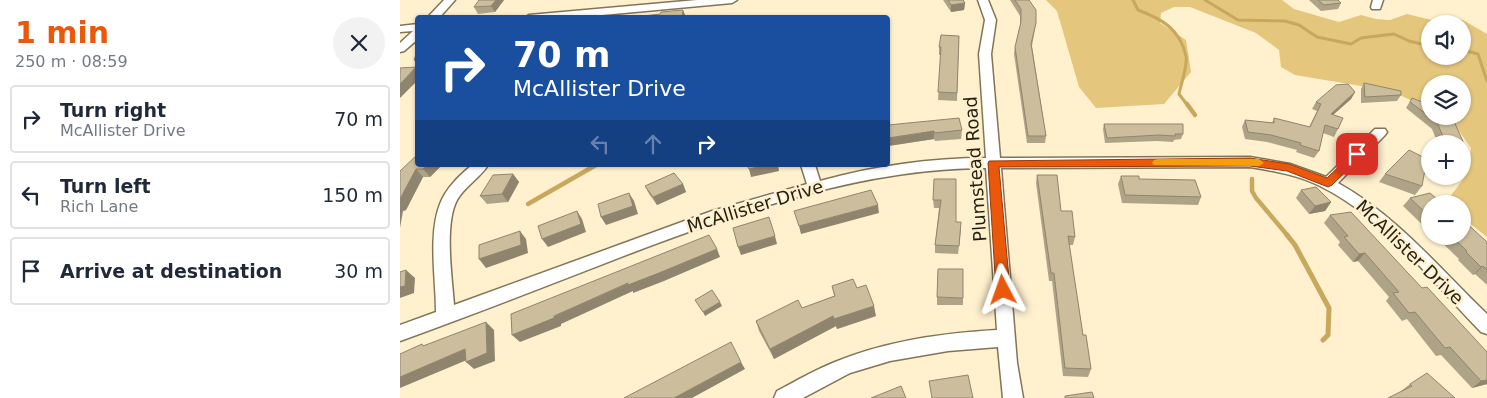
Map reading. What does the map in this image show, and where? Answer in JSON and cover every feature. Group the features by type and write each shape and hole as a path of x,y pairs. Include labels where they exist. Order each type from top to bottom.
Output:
{"street":[{"path":"435,15 450,0"},
{"path":"563,15 732,0"},
{"name":"Plumstead Road","path":"983,0 991,14 992,24 985,54 1013,398"},
{"path":"400,29 415,27"},
{"path":"400,49 415,35"},
{"path":"1328,183 1380,132"},
{"name":"McAllister Drive","path":"400,333 717,216 815,187 882,171 920,166 993,163 1250,162 1289,168 1328,183 1359,201 1381,220 1487,326"},
{"path":"445,315 443,218 452,197 464,181 479,167"},
{"path":"809,167 815,187"},
{"path":"784,398 851,364 904,350 950,341 1007,338"}],"shaded area":[{"path":"1046,0 1282,0 1294,9 1339,22 1361,15 1390,20 1407,14 1421,17 1421,65 1471,65 1471,25 1487,34 1487,237 1471,224 1471,195 1451,195 1459,185 1471,185 1471,135 1462,135 1455,125 1471,125 1471,75 1421,75 1421,105 1391,91 1295,75 1281,67 1279,50 1256,33 1190,7 1174,7 1161,13 1160,23 1186,40 1191,72 1164,104 1096,108 1079,87 1057,11"}],"building":[{"path":"479,0 496,0 491,6 474,7"},
{"path":"948,0 963,0 965,3 951,5"},
{"path":"1015,0 1029,0 1036,10 1036,23 1031,44 1046,136 1028,136 1015,47 1021,22 1021,9"},
{"path":"1318,0 1338,0 1341,3 1324,5"},
{"path":"683,10 682,15 652,15 660,14 661,12"},
{"path":"941,35 959,36 957,93 938,92"},
{"path":"415,67 400,84 400,68"},
{"path":"1364,83 1401,91 1401,95 1365,97"},
{"path":"1348,84 1355,92 1331,114 1343,118 1338,129 1325,125 1319,151 1300,145 1301,143 1271,135 1248,132 1245,120 1274,123 1274,118 1310,127 1321,104 1316,102 1336,85"},
{"path":"1412,98 1421,102 1421,110 1410,102"},
{"path":"959,118 962,130 935,133 934,131 890,138 890,125"},
{"path":"1104,124 1183,124 1183,134 1175,134 1175,136 1107,138"},
{"path":"1438,125 1456,125 1460,135 1442,135"},
{"path":"1409,150 1421,156 1422,186 1385,174"},
{"path":"415,157 415,167 426,167 416,169 400,199 400,171"},
{"path":"674,173 683,184 653,197 645,186"},
{"path":"513,174 502,194 480,196 493,175"},
{"path":"1037,175 1057,175 1061,211 1072,211 1075,237 1068,236 1083,335 1086,335 1091,369 1065,368 1054,273 1051,273"},
{"path":"1121,176 1139,176 1139,179 1195,180 1201,197 1125,195"},
{"path":"934,179 956,179 956,222 961,222 959,246 935,245 941,200 933,200"},
{"path":"1316,187 1331,202 1315,206 1301,190"},
{"path":"871,190 878,205 799,226 794,211"},
{"path":"629,193 633,206 601,217 598,204"},
{"path":"1421,195 1421,208 1410,198"},
{"path":"577,211 581,224 542,239 538,226"},
{"path":"1351,212 1422,288 1427,287 1487,352 1487,380 1481,381 1450,347 1445,348 1415,312 1409,313 1393,293 1399,292 1365,253 1359,254 1344,237 1348,236 1330,215"},
{"path":"769,217 775,236 738,247 733,228"},
{"path":"1471,227 1487,242 1487,270 1483,266 1481,267 1461,245 1471,245"},
{"path":"520,231 521,245 479,259 479,245"},
{"path":"709,235 717,249 628,285 628,283 554,316 554,318 512,335 511,314"},
{"path":"938,269 963,269 963,298 937,297"},
{"path":"406,270 405,286 400,287 400,272"},
{"path":"853,279 857,288 866,285 874,306 834,319 833,316 770,349 756,321 798,300 802,308 835,296 832,286"},
{"path":"712,290 720,302 703,312 695,300"},
{"path":"486,322 487,353 466,362 465,349 400,377 400,354 422,344 423,346"},
{"path":"731,342 741,362 674,398 624,398"},
{"path":"1427,373 1455,398 1388,398 1412,386 1410,384"},
{"path":"968,375 973,398 932,398 929,381"},
{"path":"901,386 906,398 871,398"},
{"path":"1092,392 1094,398 1065,398 1065,396"}],"waterway":[{"path":"1133,0 1138,10 1162,21 1175,32 1179,39 1186,56 1179,94 1188,106"},
{"path":"1205,0 1238,20 1285,21 1299,25 1317,37 1351,44 1361,38 1394,34 1421,44"},
{"path":"1471,52 1478,54 1487,81"},
{"path":"1187,104 1195,115"},
{"path":"528,204 593,167"},
{"path":"1252,179 1252,191 1256,198 1288,236"},
{"path":"1287,235 1295,245 1329,308 1328,335 1323,340"}],"slow traffic":[{"path":"1158,163 1259,163"}],"route":[{"path":"1003,290 993,163 1250,162 1270,164 1304,172 1328,183 1357,154"}]}
